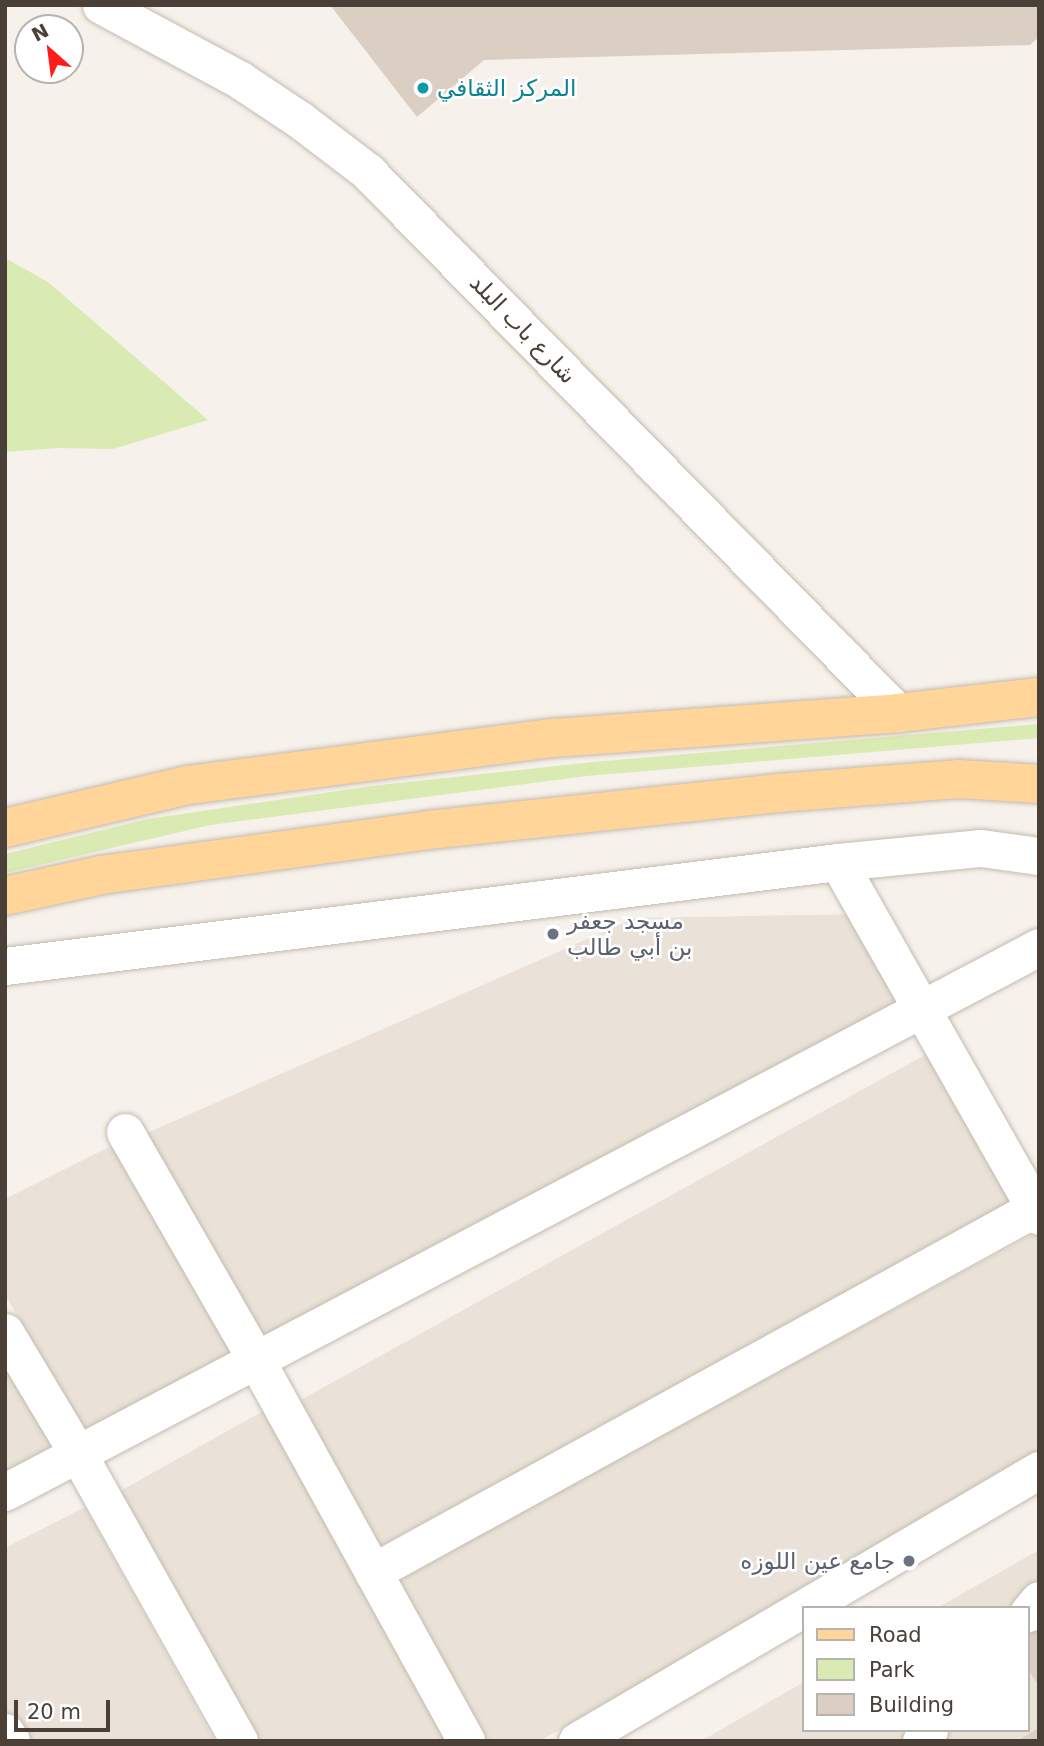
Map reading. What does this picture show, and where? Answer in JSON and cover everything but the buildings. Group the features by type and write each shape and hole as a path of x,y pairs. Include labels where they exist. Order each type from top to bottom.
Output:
{"main road":[{"path":"5,828 189,785 553,738 898,713 1039,697"},
{"path":"5,896 101,875 468,826 778,793 959,779 1039,784"}],"street":[{"name":"شارع باب البلد","path":"101,5 240,80 300,120 367,171 898,713"},
{"path":"5,966 838,862 981,848 1039,856"},
{"path":"373,1572 1037,1210 838,862"},
{"path":"5,1492 1039,947"},
{"path":"125,1132 256,1360 466,1741"},
{"path":"5,1332 78,1454 239,1741"},
{"path":"807,1606 1039,1470"},
{"path":"577,1741 802,1609"},
{"path":"5,1732 10,1741"}],"shaded area":[{"path":"865,914 930,1015 273,1360 147,1133 635,918"},
{"path":"943,1045 1028,1195 377,1548 297,1402"},
{"path":"111,1146 246,1374 94,1455 5,1294 5,1199"},
{"path":"1039,1231 1039,1470 539,1741 486,1741 395,1580"},
{"path":"5,1362 73,1472 5,1508"},
{"path":"265,1410 449,1741 254,1741 115,1494"},
{"path":"85,1507 215,1741 17,1741 5,1722 5,1548"},
{"path":"1039,1550 1039,1741 701,1741 802,1683 802,1732 1030,1732 1030,1606 941,1606"}],"green space":[{"path":"5,258 48,282 208,420 113,449 58,448 5,452"},
{"path":"1039,724 1039,738 586,776 210,825 5,873 5,854 148,819 372,786 593,762"}],"place":[{"name":"المركز الثقافي","path":"423,88"},
{"name":"مسجد جعفر بن أبي طالب","path":"553,934"},
{"name":"جامع عين اللوزه","path":"909,1561"}]}
